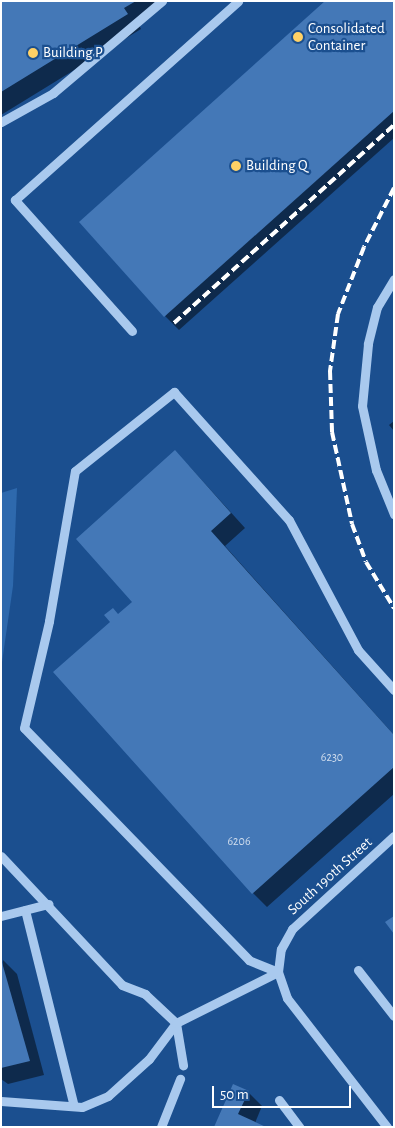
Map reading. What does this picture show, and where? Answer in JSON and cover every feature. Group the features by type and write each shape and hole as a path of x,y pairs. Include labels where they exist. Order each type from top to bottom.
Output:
{"street":[{"path":"1,122 53,93 162,1"},
{"path":"132,331 15,200 238,1"},
{"path":"394,279 377,308 368,344 362,406 376,470 394,514"},
{"path":"278,972 249,960 24,728 49,620 75,471 174,392 289,520 358,650 394,690"},
{"name":"South 190th Street","path":"278,972 281,949 292,928 394,836"},
{"path":"1,856 122,985 145,994 176,1024 183,1065"},
{"path":"1,916 48,904"},
{"path":"25,910 74,1106"},
{"path":"358,970 394,1016"},
{"path":"1,1101 74,1106 98,1102 108,1096 149,1059 176,1024 278,972"},
{"path":"278,972 279,982 287,998 385,1124 374,1127"},
{"path":"160,1127 180,1079"},
{"path":"279,1100 299,1127"}],"shaded area":[{"path":"17,488 13,586 1,669 1,493"}],"building":[{"name":"Building P","path":"1,1 136,1 124,8 128,14 1,92"},
{"name":"Building Q","path":"325,1 394,1 394,111 164,317 79,222"},
{"path":"175,450 231,513 211,531 394,735 394,767 252,894 53,672 110,622 104,615 113,608 118,614 132,602 76,539"},
{"path":"394,916 394,934 385,922"},
{"path":"1,959 30,1061 1,1068"},
{"path":"233,1084 249,1091 238,1114 266,1127 214,1127"}],"railway":[{"path":"174,323 394,125"},
{"path":"394,188 364,247 338,314 330,371 332,432 352,524 366,562 394,608"}],"place":[{"name":"Consolidated Container","path":"298,37"},
{"name":"Building P","path":"33,53"},
{"name":"Building Q","path":"236,166"}]}
